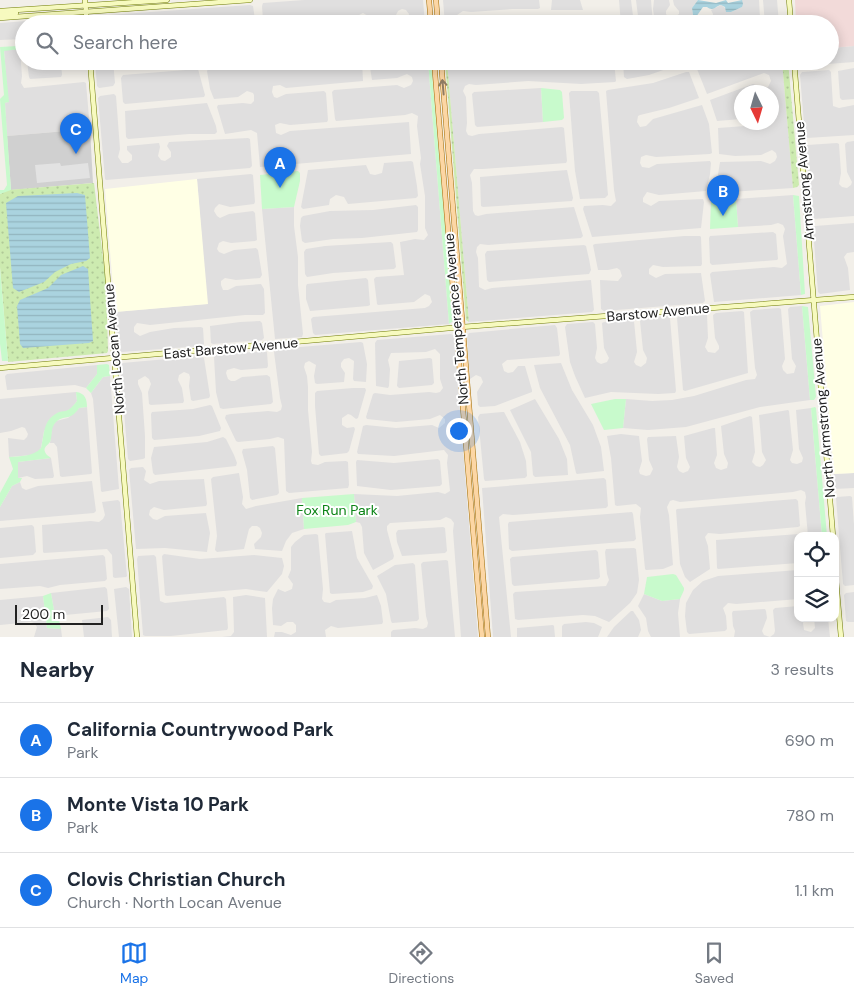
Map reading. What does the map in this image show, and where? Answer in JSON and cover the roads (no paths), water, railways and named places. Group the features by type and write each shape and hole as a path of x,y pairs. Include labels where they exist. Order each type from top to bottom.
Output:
{"main road":[{"path":"429,0 430,15"},
{"path":"436,0 437,15"},
{"name":"North Temperance Avenue","path":"435,70 488,637"},
{"name":"North Temperance Avenue","path":"442,70 482,637"}],"street":[{"path":"0,15 85,3 167,0"},
{"path":"0,15 86,12 250,0"},
{"path":"789,0 790,15"},
{"path":"85,3 86,15"},
{"name":"North Locan Avenue","path":"91,70 138,637"},
{"name":"Armstrong Avenue","path":"795,70 813,300"},
{"name":"Barstow Avenue","path":"460,328 854,297"},
{"name":"North Armstrong Avenue","path":"813,300 833,532"},
{"name":"East Barstow Avenue","path":"0,368 460,328"},
{"path":"836,577 841,637"}],"water":[{"path":"698,0 716,3 726,0 728,3 742,0 743,4 742,7 731,12 726,12 725,7 721,5 713,9 703,7 697,15 693,15 692,8"},
{"path":"77,193 85,195 90,258 86,261 71,264 55,272 44,282 19,292 13,288 6,203 18,196"},
{"path":"83,266 88,269 93,341 89,343 23,348 20,344 17,306 20,300 48,288 61,275"}],"place":[{"name":"Clovis Christian Church","path":"76,154"},
{"name":"California Countrywood Park","path":"280,188"},
{"name":"Monte Vista 10 Park","path":"723,216"}],"park label":[{"name":"Fox Run Park","path":"337,510"}]}
